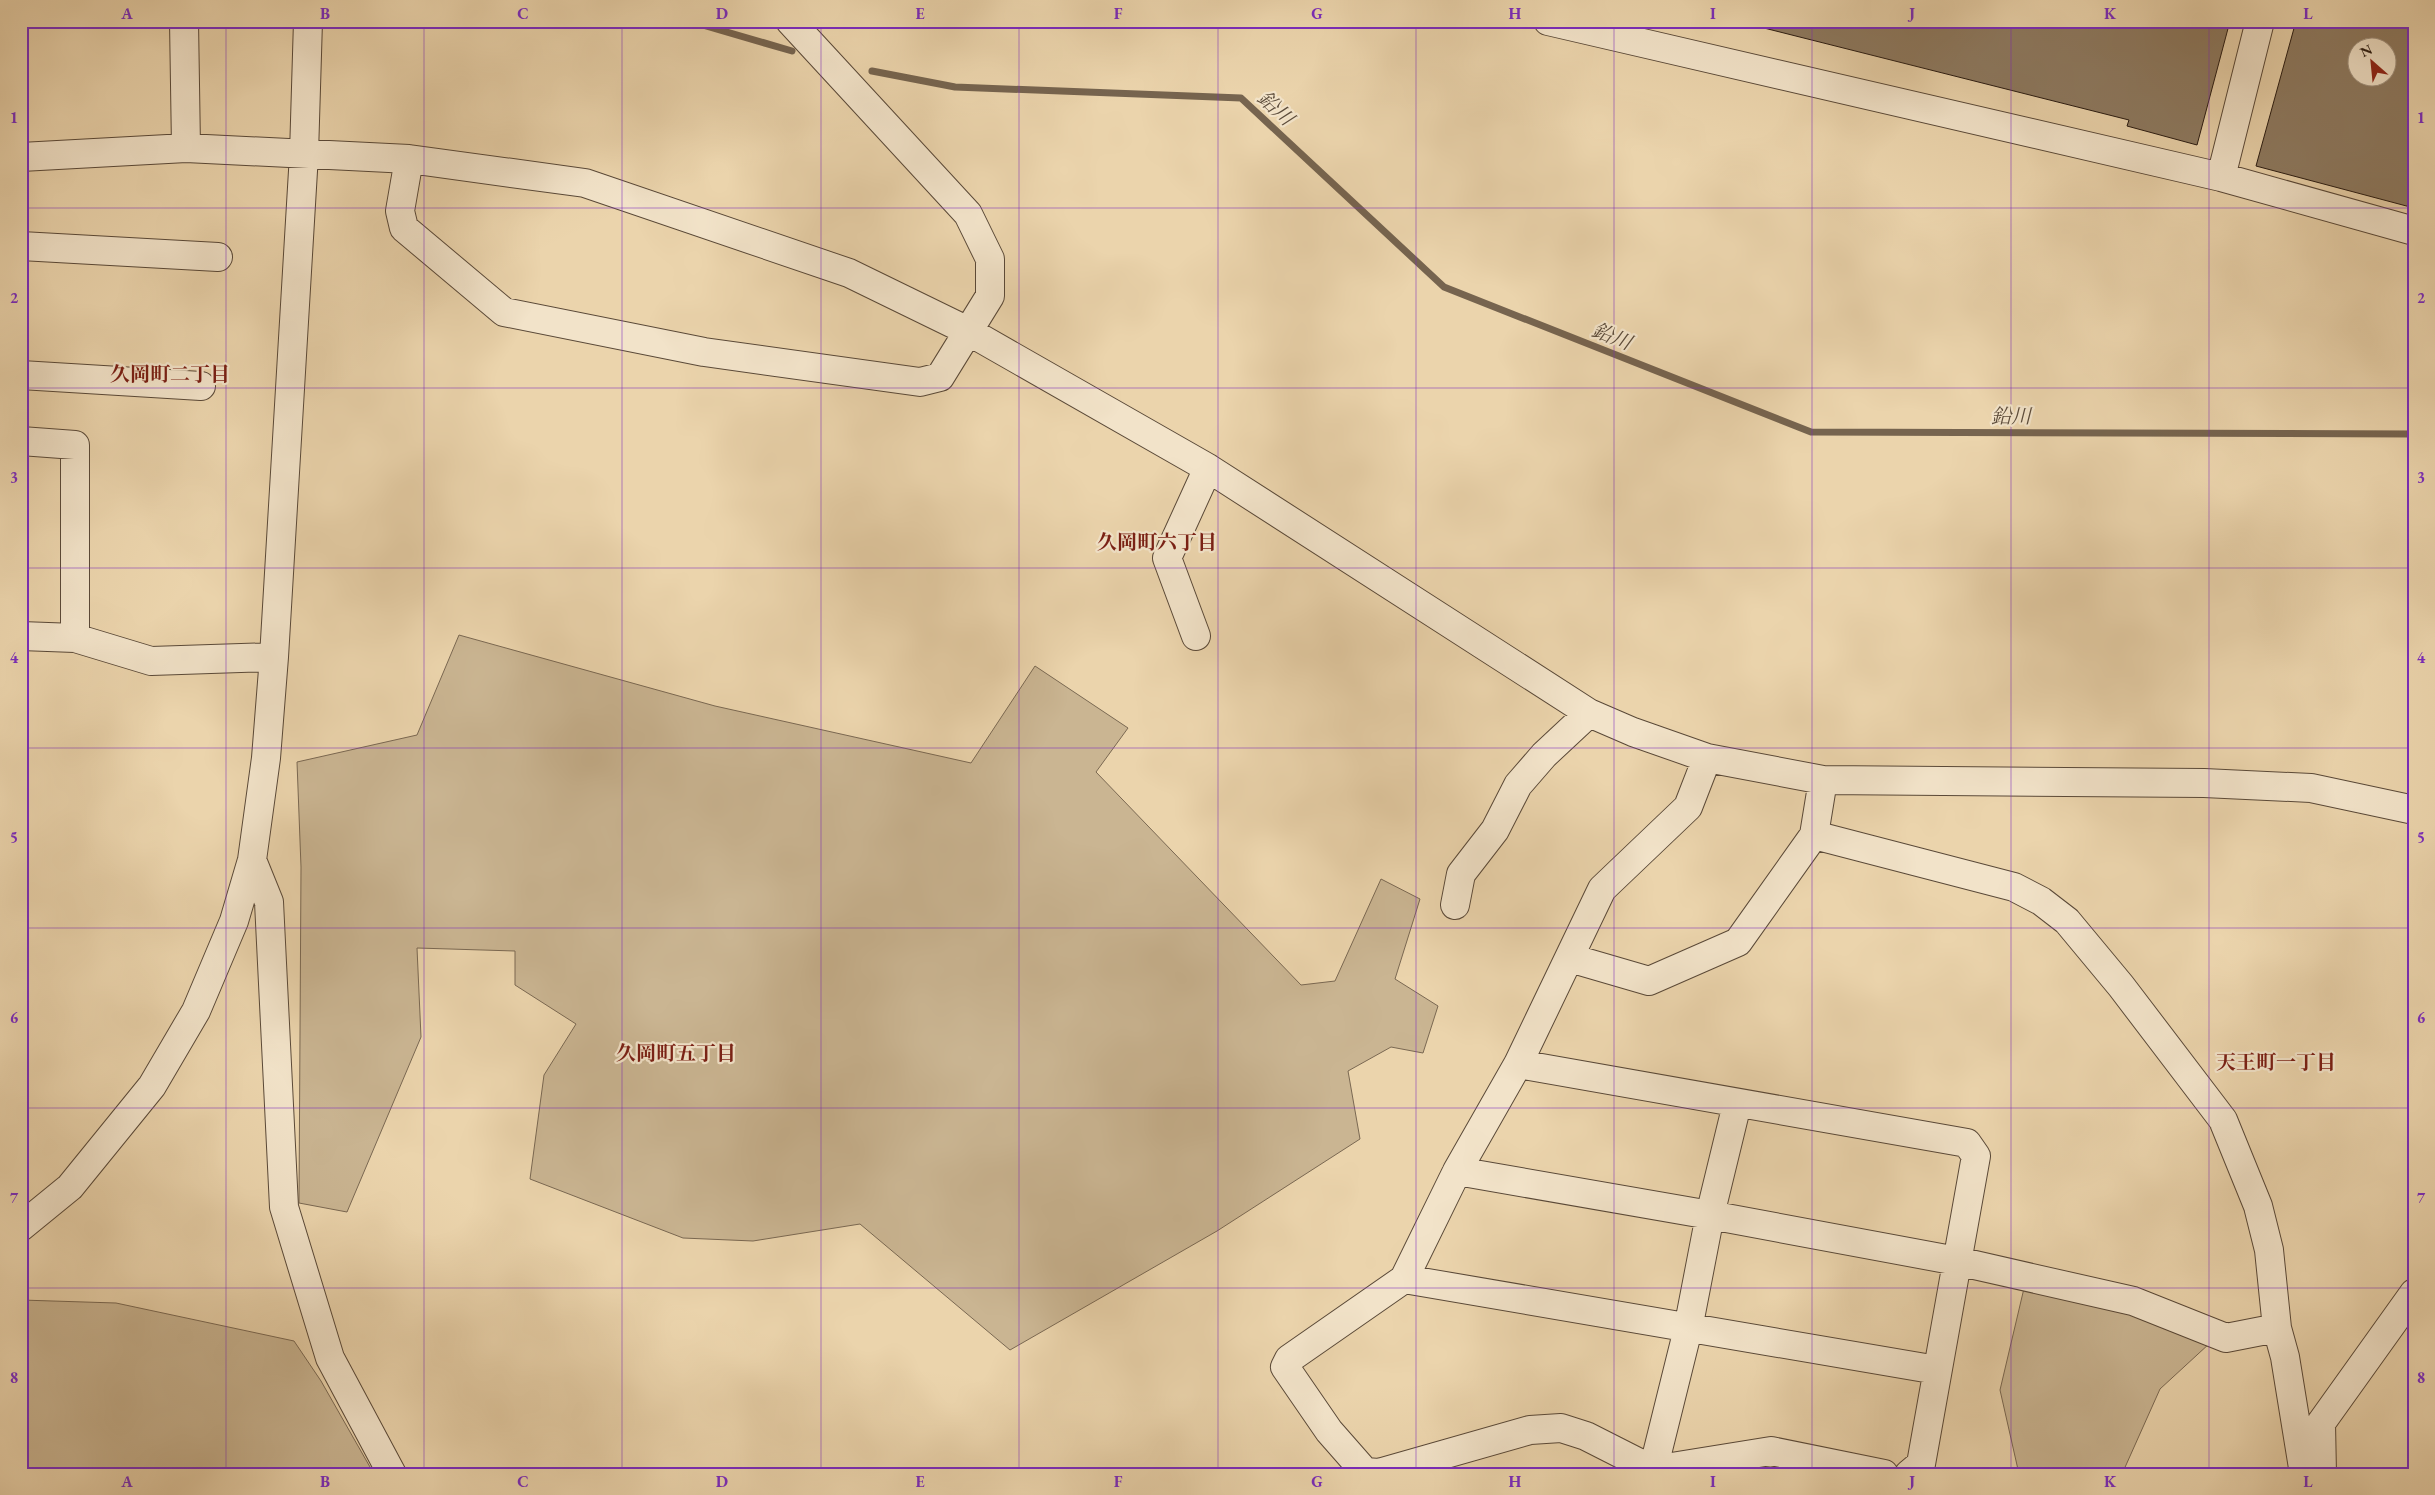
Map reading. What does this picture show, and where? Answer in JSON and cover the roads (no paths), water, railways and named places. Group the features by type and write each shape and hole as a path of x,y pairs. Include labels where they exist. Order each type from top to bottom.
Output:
{"street":[{"path":"184,21 186,148"},
{"path":"21,1227 70,1187 152,1086 196,1012 234,921 252,860 266,758 274,656 304,154 308,21"},
{"path":"409,159 400,211 404,228 504,312 704,352 920,382 940,376 990,296 990,259 968,214 790,21"},
{"path":"1548,21 2221,177 2414,231"},
{"path":"2221,177 2260,21"},
{"path":"21,157 186,148 409,159 585,184 849,272 968,331 1208,468 1589,713 1633,732 1707,758 1823,780 2204,783 2311,788 2414,810"},
{"path":"21,246 218,257"},
{"path":"21,375 201,386"},
{"path":"21,442 75,445 75,638"},
{"path":"1196,636 1167,558 1208,468"},
{"path":"21,636 75,638 152,661 274,656"},
{"path":"1454,905 1461,874 1495,830 1518,785 1544,755 1589,713"},
{"path":"1707,758 1688,807 1602,889 1518,1064 1456,1171 1404,1279 1289,1359 1285,1367 1329,1431 1365,1472 1379,1473 1530,1430 1560,1428 1586,1436 1654,1472 1771,1451 1884,1474"},
{"path":"1570,958 1650,981 1738,942 1814,835 1823,780"},
{"path":"1814,835 2014,887 2041,901 2067,921 2121,986 2223,1120 2258,1206 2269,1250 2277,1328 2285,1357 2304,1474"},
{"path":"252,860 269,902 284,1207 330,1358 392,1474"},
{"path":"1518,1064 1967,1143 1976,1156 1921,1464 1909,1474"},
{"path":"1654,1472 1688,1329 1710,1215 1737,1104"},
{"path":"1456,1171 1710,1215 1956,1261 2133,1301 2226,1338 2277,1328"},
{"path":"1404,1279 1937,1370"},
{"path":"2322,1474 2320,1423 2414,1293"}],"waterway":[{"name":"鉛川","path":"689,21 792,51"},
{"name":"鉛川","path":"872,71 955,87 1241,98 1444,287 1811,432 2414,434"}],"district":[{"name":"久岡町二丁目","path":"170,374"},
{"name":"久岡町六丁目","path":"1157,542"},
{"name":"久岡町五丁目","path":"676,1053"},
{"name":"天王町一丁目","path":"2276,1062"}]}
